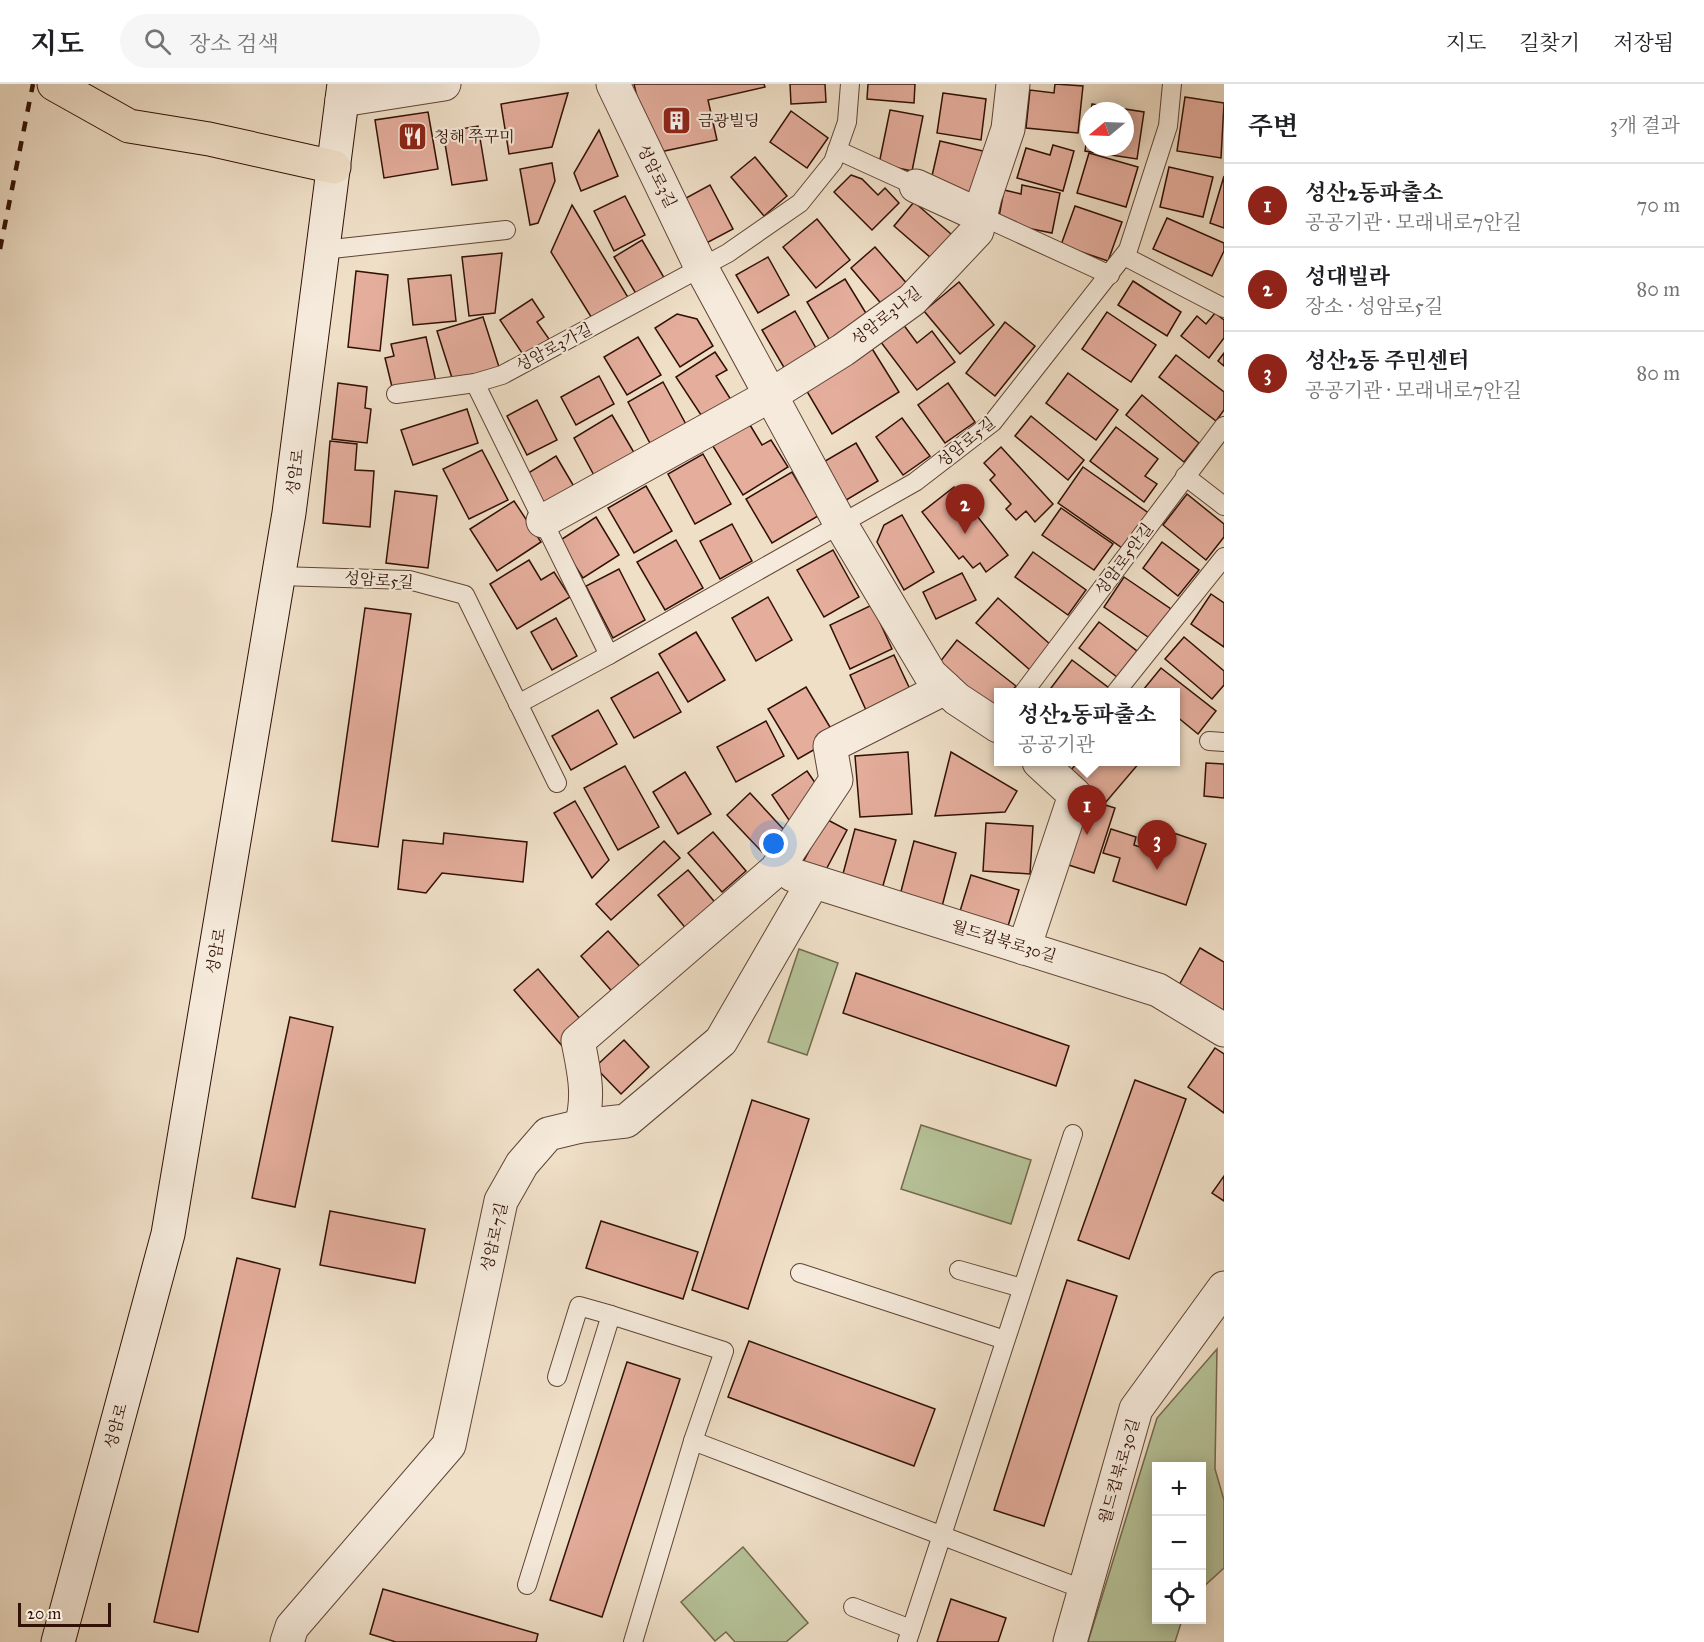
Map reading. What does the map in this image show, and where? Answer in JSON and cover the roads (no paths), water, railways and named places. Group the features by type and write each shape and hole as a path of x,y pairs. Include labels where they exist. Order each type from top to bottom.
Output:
{"main road":[{"path":"54,84 129,126 209,139 334,166"}],"street":[{"name":"성암로","path":"58,1642 168,1234 279,576 343,92 444,84"},
{"name":"성암로3길","path":"613,84 701,267"},
{"name":"성암로3나길","path":"543,521 771,395 843,350 912,300 977,231 979,215 1008,129 1012,84"},
{"path":"916,186 979,215"},
{"path":"701,267 840,523 930,674 945,688 994,722"},
{"path":"581,1126 586,1109 587,1088 578,1041 776,870 836,780 830,746 945,688"},
{"path":"1024,948 1075,795 1051,766"},
{"name":"월드컵북로30길","path":"776,870 1158,990 1224,1030"},
{"name":"성암로7길","path":"287,1642 292,1627 449,1445 501,1201 522,1164 548,1134 581,1126 626,1121 721,1041 813,882"},
{"name":"월드컵북로30길","path":"1070,1642 1136,1409 1224,1289"}],"lane":[{"name":"성암로3가길","path":"396,394 475,383 502,375 701,267 800,203 833,162 847,122 850,84"},
{"name":"성암로5길","path":"518,704 915,482 993,422 1128,250 1168,126 1172,84"},
{"path":"837,150 916,186"},
{"path":"979,215 1110,275"},
{"path":"323,250 506,230"},
{"path":"1124,256 1224,308"},
{"path":"475,383 609,655"},
{"name":"성암로5안길","path":"1028,688 1224,426"},
{"path":"1185,476 1224,506"},
{"path":"1120,688 1224,557"},
{"name":"성암로5길","path":"279,576 409,580 465,595 557,783"},
{"path":"853,1607 909,1635 1073,1134"},
{"path":"959,1270 1022,1288"},
{"path":"800,1273 1005,1340"},
{"path":"558,1377 579,1306 724,1351 693,1441 633,1642"},
{"path":"527,1585 611,1315"},
{"path":"693,1441 1085,1590"}],"railway":[{"path":"0,249 33,84"}],"place":[{"name":"금광빌딩","path":"677,120"},
{"name":"청해 쭈꾸미","path":"413,136"},
{"name":"성대빌라","path":"965,534"},
{"name":"성산2동파출소","path":"1087,835"},
{"name":"성산2동 주민센터","path":"1157,870"}]}
